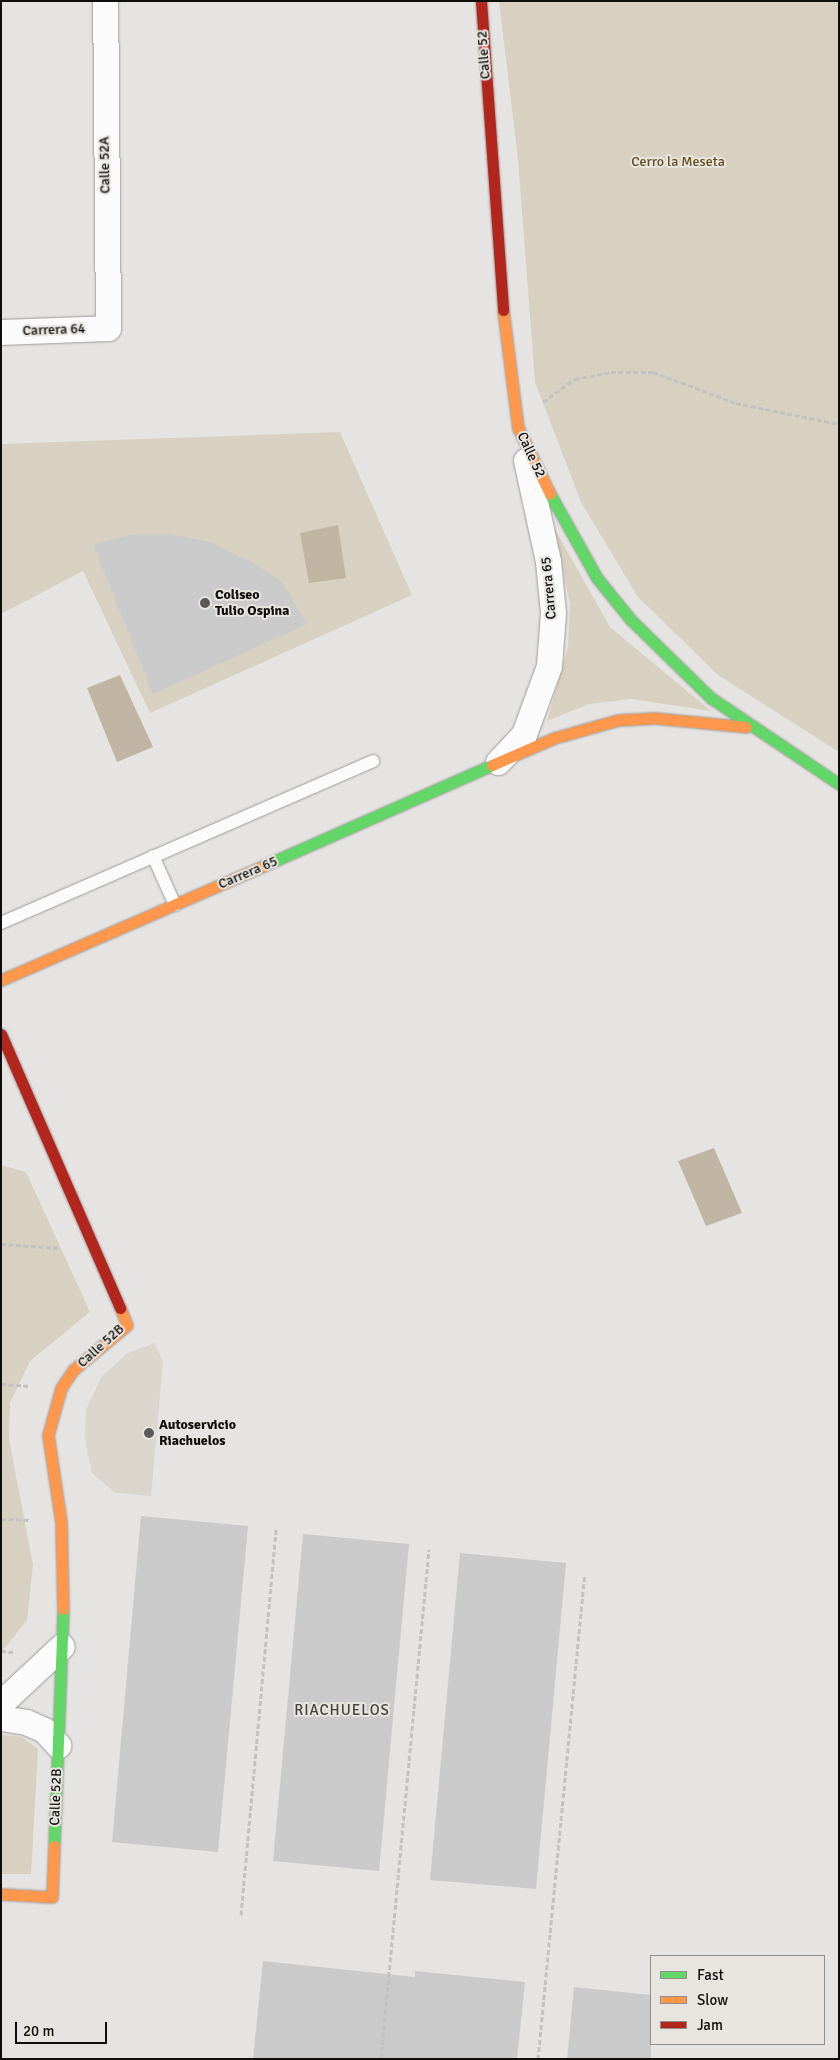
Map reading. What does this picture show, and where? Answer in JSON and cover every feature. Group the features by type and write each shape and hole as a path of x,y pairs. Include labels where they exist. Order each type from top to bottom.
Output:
{"street":[{"name":"Calle 52A","path":"104,1 108,328"},
{"name":"Calle 52","path":"480,1 506,352 518,428 561,517 597,578 672,664 750,727 839,784"},
{"name":"Carrera 64","path":"1,332 108,328"},
{"name":"Carrera 65","path":"495,765 524,734 537,707 550,666 554,613 542,524 518,428"},
{"name":"Carrera 65","path":"1,980 554,738 618,720 655,718 750,727"},
{"name":"Calle 52B","path":"1,1034 127,1325 90,1352 74,1370 61,1388 53,1410 48,1435 63,1556 62,1646 52,1897 1,1894"},
{"path":"1,1703 62,1646"},
{"path":"1,1718 35,1726 58,1745"}],"lane":[{"path":"1,923 373,761"},
{"path":"153,856 174,905"}],"path":[{"path":"518,428 549,396 575,379 611,372 653,372 736,403 839,424"},
{"path":"1,1244 95,1250"},
{"path":"241,1915 276,1528"},
{"path":"381,2059 429,1549"},
{"path":"538,2059 585,1573"}],"shaded area":[{"path":"338,525 346,578 309,583 300,533"},
{"path":"120,675 153,747 117,762 87,688"},
{"path":"714,1148 742,1213 706,1226 678,1161"},
{"path":"155,1343 163,1362 151,1496 115,1493 92,1473 85,1439 86,1410 102,1376 128,1353"}],"green space":[{"name":"Cerro la Meseta","path":"499,1 839,1 839,752 718,675 638,597 581,502 535,382 518,159"},
{"path":"340,432 412,595 150,713 83,571 1,614 1,444"},
{"path":"553,526 610,627 711,711 631,699 589,704 547,721 568,647 570,604"},
{"path":"1,1165 26,1172 90,1312 30,1361 10,1403 9,1439 33,1565 27,1620 1,1653"},
{"path":"1,1735 22,1737 38,1749 31,1874 1,1874"}],"building":[{"name":"Coliseo Tulio Ospina","path":"169,534 209,542 252,562 282,582 307,624 153,694 93,544 131,535"},
{"path":"141,1516 248,1526 218,1852 112,1842"},
{"path":"303,1534 409,1544 379,1871 273,1861"},
{"path":"460,1553 566,1563 536,1889 430,1880"},
{"path":"263,1961 415,1977 415,1971 525,1982 517,2059 253,2059"},
{"path":"574,1987 650,1995 651,2059 567,2059"}],"traffic: fast":[{"path":"550,494 597,578 631,620 711,698 839,784"},
{"path":"263,866 492,765"},
{"path":"54,1846 63,1609"}],"traffic: slow":[{"path":"503,310 518,428 550,494"},
{"path":"492,765 554,738 618,720 655,718 746,727"},
{"path":"1,980 263,866"},
{"path":"63,1609 61,1522 48,1435 61,1388 73,1370 127,1325 120,1308"},
{"path":"1,1894 52,1897 54,1846"}],"traffic: jam":[{"path":"481,1 503,310"},
{"path":"1,1034 120,1308"}],"place":[{"name":"Coliseo Tulio Ospina","path":"205,603"},
{"name":"Autoservicio Riachuelos","path":"149,1433"}],"district":[{"name":"RIACHUELOS","path":"342,1711"}]}
